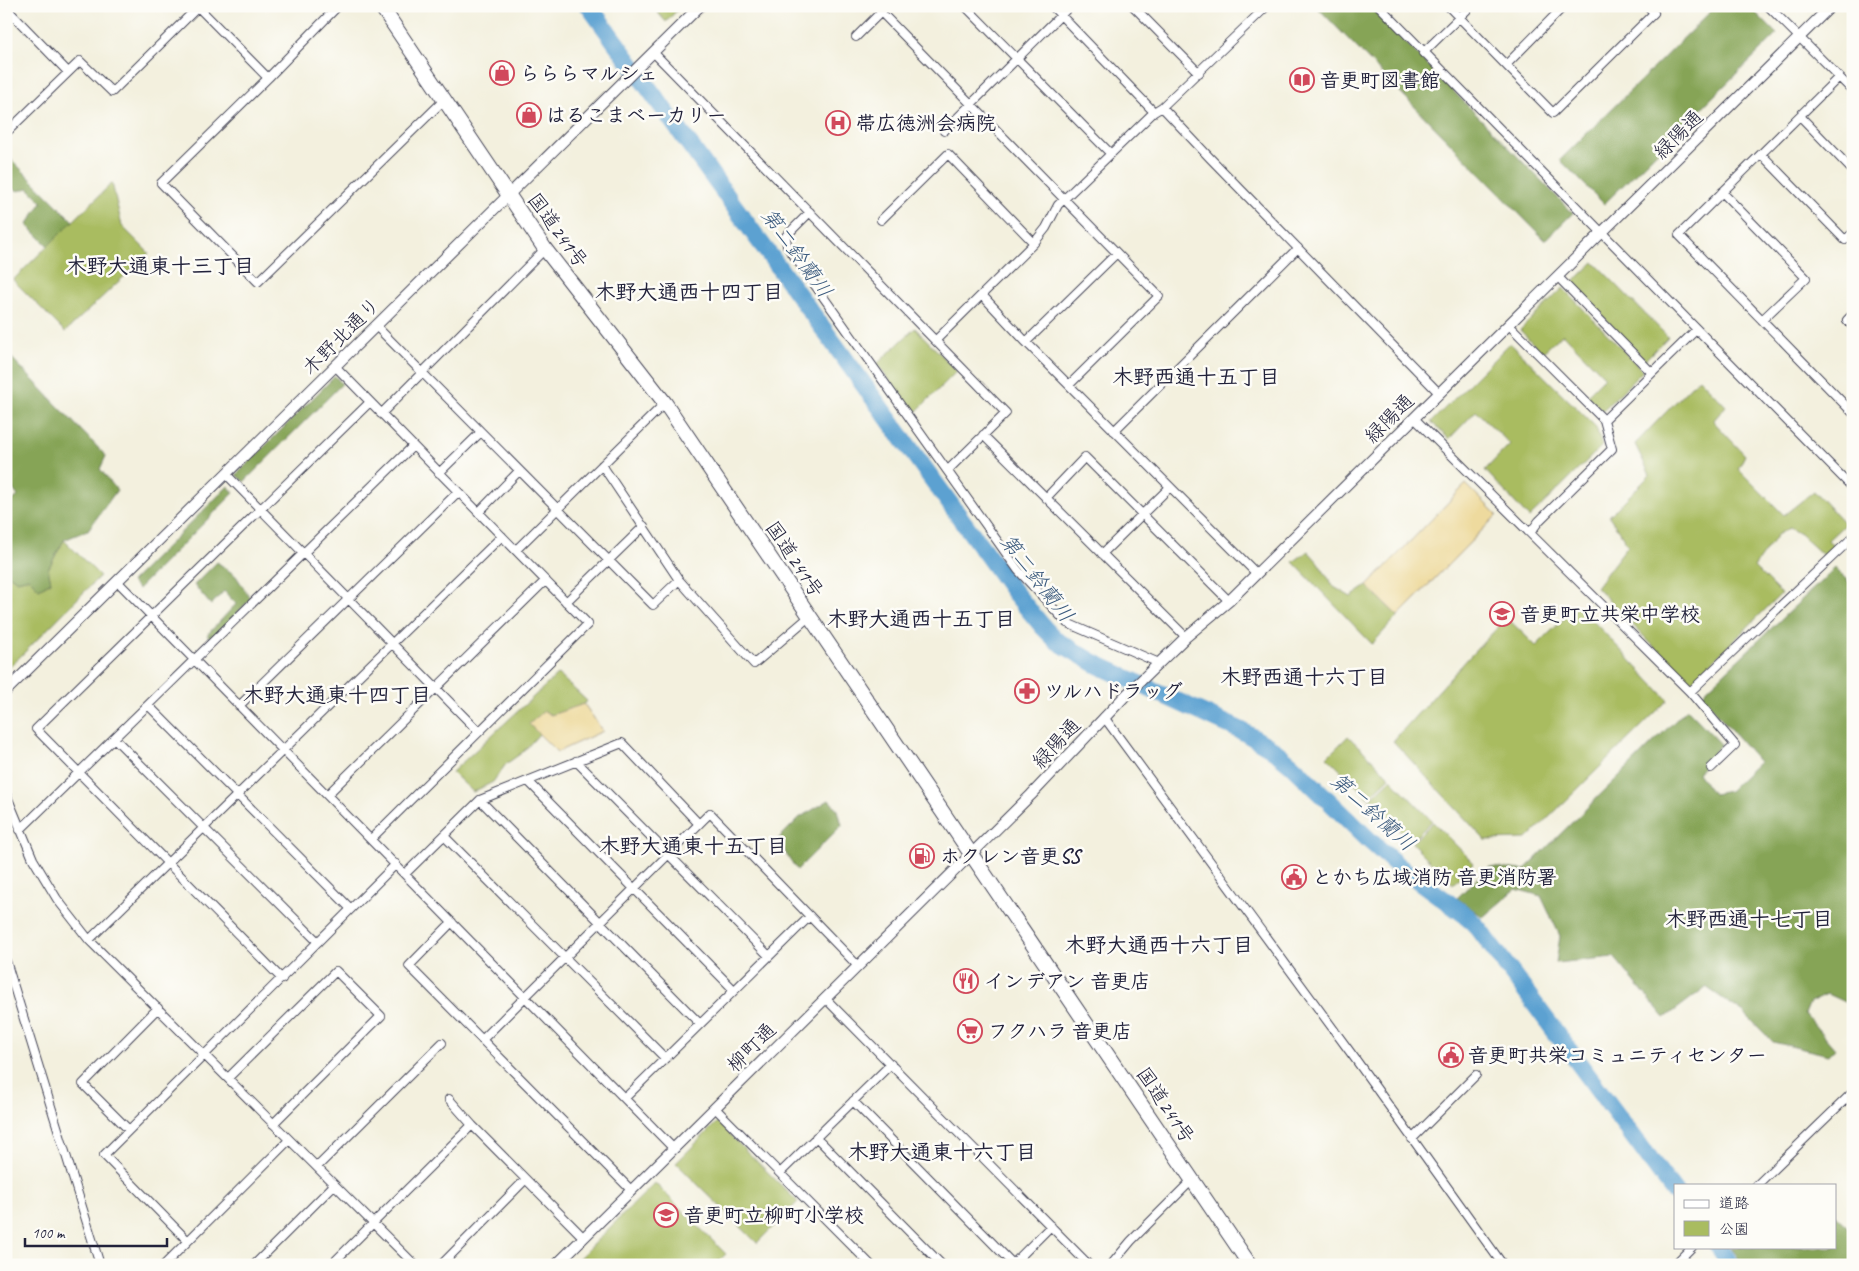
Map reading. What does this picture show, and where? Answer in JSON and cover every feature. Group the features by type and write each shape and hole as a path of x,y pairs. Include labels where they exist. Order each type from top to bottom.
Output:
{"highway":[{"name":"国道241号","path":"381,6 546,249 665,403 1250,1265"}],"street":[{"path":"338,6 161,183 258,282 444,100"},
{"name":"木野北通り","path":"6,691 700,6"},
{"path":"965,6 1111,154"},
{"path":"1052,6 1154,112"},
{"path":"944,131 1070,6"},
{"path":"1133,6 1199,73"},
{"path":"936,340 1034,243 1046,228 1058,205 1154,112 1162,108 1199,73 1267,6"},
{"path":"1378,6 1853,488"},
{"path":"1448,6 1554,113 1654,13 1648,6"},
{"path":"1423,53 1471,6"},
{"path":"1506,65 1564,6"},
{"path":"1768,6 1853,91"},
{"name":"緑陽通","path":"971,854 1031,795 1124,697 1186,637 1229,601 1831,6"},
{"path":"6,133 80,61 112,92 198,7 268,78"},
{"path":"6,8 68,72"},
{"path":"856,37 881,8 971,104 1159,296 1069,385"},
{"path":"654,53 1006,413 948,470"},
{"path":"1839,77 1679,235 1853,413"},
{"path":"1162,108 1439,393"},
{"path":"1800,116 1853,171"},
{"path":"881,220 948,154 1034,243"},
{"path":"1761,154 1845,240 1853,233"},
{"path":"1722,192 1806,278 1762,320"},
{"path":"810,212 786,236 787,246 1018,570 1067,622 1156,666"},
{"path":"1114,431 1298,248"},
{"path":"381,414 546,249"},
{"path":"1026,342 1117,253"},
{"path":"1558,277 1652,373"},
{"path":"982,295 1026,342 1256,573"},
{"path":"1853,314 1847,320 1853,327"},
{"path":"1509,325 1604,420 1612,449 1539,521 1530,533"},
{"path":"376,326 652,605 679,580"},
{"path":"1604,420 1696,330"},
{"path":"335,366 588,624 371,839"},
{"path":"282,979 36,729 370,402"},
{"path":"516,550 665,403"},
{"path":"1414,418 1690,692 1735,745 1711,768"},
{"path":"440,473 480,432"},
{"path":"983,435 1186,637"},
{"path":"20,830 413,446"},
{"path":"1046,498 1085,457 1229,601"},
{"path":"602,465 679,580 754,664 810,616"},
{"path":"478,513 519,471"},
{"path":"226,474 479,732"},
{"path":"1102,554 1170,486"},
{"path":"239,706 458,492"},
{"path":"566,602 644,526"},
{"path":"89,940 502,536"},
{"path":"1690,692 1853,538"},
{"path":"327,795 545,580"},
{"path":"118,582 150,617 406,874 673,1148"},
{"path":"148,705 351,909"},
{"path":"1104,717 1503,1265"},
{"path":"114,738 318,942"},
{"path":"406,874 480,800 622,743 699,824"},
{"path":"576,762 769,956"},
{"path":"528,781 734,990"},
{"path":"6,794 32,859 57,898 89,940 415,1265"},
{"path":"480,800 700,1024"},
{"path":"482,1040 710,813 858,965"},
{"path":"444,836 665,1058"},
{"name":"柳町通","path":"556,1265 971,854"},
{"path":"188,1241 104,1155 396,864"},
{"path":"624,1098 810,916"},
{"path":"452,922 409,966 631,1190"},
{"path":"6,961 100,1265"},
{"path":"228,1078 336,971 382,1016 273,1124"},
{"path":"825,998 1089,1265"},
{"path":"129,1130 83,1084 158,1008"},
{"path":"317,1167 442,1043"},
{"path":"780,1173 891,1064"},
{"path":"1412,1139 1476,1075"},
{"path":"1758,1184 1853,1092"},
{"path":"449,1099 525,1180 583,1238"},
{"path":"853,1101 1012,1264 1051,1226"},
{"path":"715,1108 871,1265"},
{"path":"331,1265 472,1125"},
{"path":"816,1137 942,1265"},
{"path":"164,1265 289,1140"},
{"path":"441,1265 525,1180"},
{"path":"1111,1265 1131,1241 1192,1180"},
{"path":"254,1265 334,1185"},
{"path":"1677,1262 1691,1248"}],"green space":[{"path":"652,6 681,6 666,22"},
{"path":"1316,6 1370,6 1573,213 1545,240"},
{"path":"1716,6 1749,6 1777,34 1604,204 1560,160"},
{"path":"6,154 73,221 48,246 27,225 42,202 28,188 19,191 6,186"},
{"path":"112,183 122,226 149,253 65,332 13,280"},
{"path":"1594,262 1668,337 1645,360 1571,284"},
{"path":"1563,288 1643,371 1602,411 1587,395 1605,377 1563,334 1542,353 1520,330"},
{"path":"915,328 957,371 914,414 877,364"},
{"path":"1510,343 1596,427 1602,446 1529,518 1485,470 1510,444 1476,411 1449,439 1431,422"},
{"path":"6,352 106,456 100,469 117,490 88,530 64,540 48,569 51,582 39,589 29,578 17,581 6,573 6,506 18,496 6,481"},
{"path":"335,376 342,384 244,482 236,475"},
{"path":"1699,378 1726,406 1713,421 1745,455 1738,469 1784,515 1814,491 1845,524 1828,540 1835,548 1825,557 1800,534 1789,528 1777,535 1754,567 1781,594 1690,684 1596,587 1628,545 1609,516 1650,475 1635,444"},
{"path":"228,486 234,493 138,589 131,582"},
{"path":"64,540 100,576 6,671 6,573 17,581 29,578 39,589 51,582 48,569"},
{"path":"1308,551 1334,587 1351,597 1367,586 1398,616 1372,644 1293,562"},
{"path":"217,562 236,576 251,599 211,640 207,635 236,604 224,591 211,605 194,585"},
{"path":"1835,568 1853,586 1853,1006 1827,994 1810,1002 1805,1014 1835,1049 1829,1055 1773,1042 1744,1013 1706,987 1665,1018 1614,957 1556,963 1560,936 1541,896 1516,889 1483,917 1457,898 1489,867 1524,870 1687,709 1721,744 1698,773 1713,794 1729,791 1759,762 1701,695"},
{"path":"1578,605 1668,700 1527,839 1485,840 1393,741 1507,618 1536,646"},
{"path":"558,674 587,701 584,705 551,715 544,711 529,724 539,734 523,752 506,764 493,782 473,792 452,772"},
{"path":"1348,736 1390,777 1368,798 1327,757"},
{"path":"1391,779 1432,821 1411,842 1369,800"},
{"path":"829,800 838,810 842,825 797,870 778,839 799,818"},
{"path":"1433,822 1474,863 1453,884 1412,843"},
{"path":"717,1122 798,1202 757,1243 676,1163"},
{"name":"音更町立柳町小学校","path":"655,1183 726,1254 715,1265 572,1265"},
{"path":"1836,1216 1853,1232 1853,1265 1743,1265 1732,1248 1836,1248"}],"sand":[{"path":"1466,484 1497,515 1398,616 1367,586"},
{"path":"584,704 603,731 557,752 529,724 544,711 551,715"}],"waterway":[{"name":"第二鈴蘭川","path":"589,6 1014,592 1044,628 1057,641 1096,664 1242,731 1271,748 1292,765 1397,865 1468,917 1479,929 1674,1192"},
{"name":"第二鈴蘭川","path":"1720,1248 1731,1265"}],"place":[{"name":"らららマルシェ","path":"502,73"},
{"name":"音更町図書館","path":"1302,80"},
{"name":"はるこまベーカリー","path":"529,115"},
{"name":"帯広徳洲会病院","path":"838,123"},
{"name":"音更町立共栄中学校","path":"1502,614"},
{"name":"ツルハドラッグ","path":"1027,691"},
{"name":"ホクレン音更SS","path":"922,856"},
{"name":"とかち広域消防 音更消防署","path":"1294,877"},
{"name":"インデアン 音更店","path":"966,981"},
{"name":"フクハラ 音更店","path":"970,1031"},
{"name":"音更町共栄コミュニティセンター","path":"1451,1055"},
{"name":"音更町立柳町小学校","path":"666,1215"}],"district":[{"name":"木野大通東十三丁目","path":"160,266"},
{"name":"木野大通西十四丁目","path":"689,292"},
{"name":"木野西通十五丁目","path":"1196,377"},
{"name":"木野大通西十五丁目","path":"921,619"},
{"name":"木野西通十六丁目","path":"1304,677"},
{"name":"木野大通東十四丁目","path":"337,695"},
{"name":"木野大通東十五丁目","path":"693,846"},
{"name":"木野西通十七丁目","path":"1749,919"},
{"name":"木野大通西十六丁目","path":"1159,945"},
{"name":"木野大通東十六丁目","path":"942,1152"}]}
